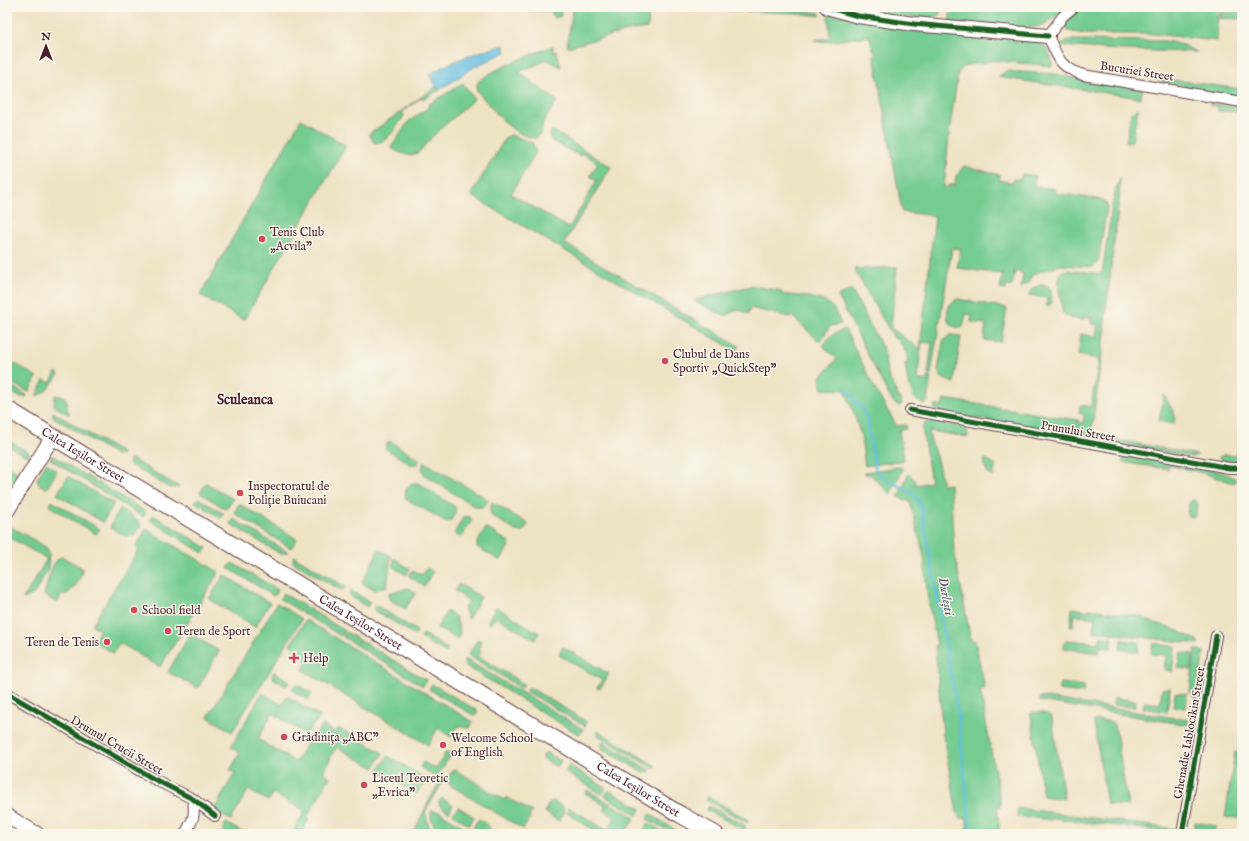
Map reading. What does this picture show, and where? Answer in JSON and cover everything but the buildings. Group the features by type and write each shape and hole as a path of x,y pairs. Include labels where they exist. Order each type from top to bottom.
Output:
{"main road":[{"name":"Calea Ieșilor Street","path":"7,409 715,834"}],"street":[{"path":"827,7 858,16 914,24 1048,36 1063,16 1074,7"},
{"name":"Bucuriei Street","path":"1048,36 1060,62 1064,67 1083,75 1242,102"},
{"name":"Prunului Street","path":"910,410 1229,468 1242,468"},
{"path":"7,511 53,436"},
{"name":"Ghenadie Iablocikin Street","path":"1182,834 1216,636"},
{"name":"Drumul Crucii Street","path":"7,693 152,778 193,799 215,816"},
{"path":"185,834 194,820 193,799"},
{"path":"7,816 37,834"}],"green space":[{"path":"439,7 560,7 561,16 554,18 552,11"},
{"path":"573,7 645,7 649,22 647,28 632,30 567,47"},
{"path":"661,7 702,7 701,10 661,9"},
{"path":"713,7 787,8 820,13 820,16 796,13 713,10"},
{"path":"854,7 919,7 938,11 938,7 943,7 939,15 932,18 878,14 859,10"},
{"path":"951,7 1067,7 1046,23 1029,28 950,23"},
{"path":"1086,7 1218,7 1217,41 1154,34 1085,34 1068,31 1066,21 1077,11"},
{"path":"1220,12 1242,12 1242,19 1220,18"},
{"path":"828,14 1037,40 1048,51 1052,66 989,60 985,63 966,66 958,73 949,134 944,188 948,188 949,185 955,185 956,176 964,166 1000,175 999,180 1012,183 1014,179 1020,180 1022,174 1035,176 1034,186 1056,189 1055,193 1104,200 1107,207 1098,262 1093,267 1060,265 1033,274 1028,283 1021,288 1023,273 1015,271 1012,286 1006,286 1006,290 1000,289 1003,274 957,268 961,249 952,248 931,374 928,373 932,343 922,342 917,379 927,381 928,376 931,377 927,402 925,404 915,399 912,394 905,363 908,363 907,354 898,339 894,338 854,269 897,267 891,328 920,349 935,216 902,212 875,54 874,49 872,49 870,36 827,42 814,40 830,38"},
{"path":"1070,40 1165,41 1180,44 1197,52 1121,50 1060,46 1064,42"},
{"path":"553,46 553,52 556,51 561,67 546,59 519,72 557,101 542,124 542,130 539,135 536,138 527,136 510,127 496,113 477,91 477,83 502,67"},
{"path":"1006,71 1056,74 1094,83 1143,90 1140,98 998,77"},
{"path":"1151,77 1242,89 1242,99 1170,84"},
{"path":"463,83 474,99 433,136 419,152 411,156 391,148 408,122 429,107 428,105"},
{"path":"437,86 439,90 424,99 422,97 402,112 404,116 388,137 374,143 369,134"},
{"path":"1210,103 1242,108 1242,110 1237,112 1218,111 1218,106 1210,106"},
{"path":"1138,108 1132,141 1126,143 1131,113"},
{"name":"Tenis Club „Acvila”","path":"301,119 346,146 244,320 200,295"},
{"path":"552,130 611,167 564,243 739,346 736,351 472,196 472,193 506,137 511,135 533,143 536,152 511,194 569,228 597,180 590,176 598,163 582,153 580,156 552,141 550,136"},
{"path":"1120,179 1119,200 1104,329 1106,329 1091,435 1198,455 1191,457 941,412 935,409 934,405 942,407 944,399 1078,420 1078,422 1083,423 1084,414 1079,413 1080,405 1091,407 1099,359 1078,355 1081,334 1096,337 1098,325 1091,324 1091,318 1084,317 1083,320 1070,318 1063,313 1058,284 1061,272 1068,270 1102,274 1112,206 1116,188"},
{"path":"1040,285 1048,286 1051,289 1052,303 1050,305 1046,306 1047,298 1029,295 1033,288"},
{"path":"755,286 781,291 781,294 808,297 828,303 836,313 841,324 830,326 820,342 791,315 790,317 750,308 748,314 738,309 726,316 693,301"},
{"path":"851,289 883,349 888,376 902,404 900,406 895,404 888,394 838,296"},
{"path":"958,299 1007,308 1001,342 984,340 986,324 971,322 972,315 966,314 963,327 960,328 950,325 947,313 948,309 951,303"},
{"path":"845,329 877,393 895,423 895,426 906,425 906,429 899,430 904,460 865,466 861,436 845,390 822,389 820,378 837,359 823,346 832,335"},
{"path":"950,335 961,336 954,383 942,378 938,371 943,341"},
{"path":"14,363 37,377 29,392 10,382"},
{"path":"56,372 59,374 49,387 44,392 36,396 44,380 50,383"},
{"path":"9,385 27,395 26,397 19,397 8,390"},
{"path":"55,395 65,397 68,405 65,408 69,411 69,415 54,406"},
{"path":"1164,395 1175,415 1174,424 1159,421"},
{"path":"53,412 123,454 118,456 53,417"},
{"path":"925,422 956,425 964,428 968,434 968,437 930,431 929,435 943,485 950,484 954,550 971,641 975,641 985,689 980,689 1001,806 997,807 1000,832 1002,834 967,834 967,818 960,818 957,813 943,735 935,645 937,645 928,600 924,556 910,502 898,497 909,474 915,480 917,485 931,482 922,427"},
{"path":"7,440 30,453 28,457 7,445"},
{"path":"389,441 420,460 417,464 410,464 385,448"},
{"path":"1242,448 1242,461 1221,461 1219,457 1226,454 1233,456"},
{"path":"54,456 146,512 143,517 50,459"},
{"path":"1124,456 1208,469 1236,479 1234,483 1206,474 1169,465 1168,469 1122,462"},
{"path":"130,458 179,487 170,488 129,464"},
{"path":"985,459 996,465 993,477 990,476 984,466"},
{"path":"424,462 489,500 483,507 475,507 425,475 422,469"},
{"path":"46,463 57,471 47,488 39,484 37,479"},
{"path":"7,467 19,473 11,486 7,483"},
{"path":"899,467 903,469 890,494 870,474 865,474 865,472"},
{"path":"69,477 114,504 103,522 57,494"},
{"path":"206,483 233,499 226,509 200,493"},
{"path":"413,483 418,483 455,507 455,514 453,518 447,522 406,499 406,489"},
{"path":"198,498 224,514 221,518 195,502"},
{"path":"52,501 100,529 96,534 49,506"},
{"path":"1190,501 1196,501 1198,505 1195,516 1192,517 1188,516 1187,514"},
{"path":"492,502 527,523 528,524 524,530 521,532 516,531 492,516 490,509"},
{"path":"239,504 297,539 291,548 234,513"},
{"path":"120,508 140,522 140,527 135,535 125,536 110,527"},
{"path":"153,515 207,548 203,553 150,520"},
{"path":"464,516 470,517 472,520 460,537 455,534 455,532"},
{"path":"233,519 288,552 281,554 230,524"},
{"path":"7,525 41,544 47,548 49,552 48,569 34,594 23,599 47,559 7,536"},
{"path":"486,528 510,544 501,560 477,547 477,543"},
{"path":"146,529 219,572 160,667 120,643 113,653 93,641 100,630 92,625 139,549 136,546"},
{"path":"379,549 391,556 387,586 374,590 362,583"},
{"path":"294,556 346,587 341,590 293,562"},
{"path":"61,557 82,568 82,572 77,583 68,593 65,595 62,594 57,603 44,595 52,568"},
{"path":"394,558 410,569 406,575 393,567"},
{"path":"232,563 278,590 274,596 228,568"},
{"path":"427,568 433,572 424,586 409,576 413,570 422,575"},
{"path":"224,575 270,603 255,627 209,599"},
{"path":"459,584 481,597 468,619 464,608 469,601 455,591"},
{"path":"409,588 416,593 405,609 389,599 389,593"},
{"path":"351,590 370,602 367,607 349,595"},
{"path":"283,593 345,631 341,636 280,599"},
{"path":"277,603 302,619 232,732 208,717"},
{"path":"375,605 417,631 415,635 374,610"},
{"path":"496,607 539,633 535,640 496,617 491,624 487,622"},
{"path":"1072,608 1144,617 1148,621 1169,627 1197,640 1199,644 1093,631 1095,618 1074,615 1073,627 1070,627"},
{"path":"447,611 456,617 460,633 457,639 437,628"},
{"path":"306,620 473,722 470,728 458,726 451,737 438,728 428,745 303,670 307,662 293,649 294,646 290,645"},
{"path":"346,632 426,680 423,686 343,637"},
{"path":"190,634 219,651 198,688 168,672"},
{"path":"423,634 448,649 446,653 421,638"},
{"path":"1100,637 1113,638 1111,648 1100,647 1099,653 1064,648 1065,642 1068,640 1099,643"},
{"path":"478,639 481,641 479,649 481,652 478,656 524,684 521,688 468,655"},
{"path":"1121,640 1139,642 1138,652 1120,649"},
{"path":"1153,643 1175,647 1172,672 1164,669 1166,655 1151,654"},
{"path":"563,647 609,674 600,689 597,688 602,680 559,655"},
{"path":"1195,649 1204,652 1196,699 1190,692"},
{"path":"1180,653 1193,654 1191,670 1178,668"},
{"path":"465,659 583,729 581,733 578,734 464,665"},
{"path":"274,672 290,681 286,686 273,678 272,676"},
{"path":"1060,683 1084,686 1083,693 1059,690"},
{"path":"296,684 312,694 308,700 292,690"},
{"path":"432,684 478,711 475,716 429,689"},
{"path":"529,687 587,723 585,726 526,691"},
{"path":"1170,688 1167,712 1143,708 1144,702 1160,704 1162,689"},
{"path":"262,693 282,705 287,696 321,717 305,734 272,713 258,739 295,762 311,738 323,725 335,733 339,728 383,753 374,768 337,747 330,757 331,758 323,772 330,777 307,817 309,819 300,834 292,834 305,811 273,793 268,801 248,790 231,820 213,811 235,773 230,770 240,753 231,747"},
{"path":"1175,693 1187,694 1186,708 1173,707"},
{"path":"1040,697 1188,720 1188,725 1039,701"},
{"path":"1114,698 1136,701 1135,707 1113,705"},
{"path":"1031,713 1046,714 1052,718 1064,799 1043,796 1031,715"},
{"path":"1094,721 1109,722 1115,726 1128,806 1107,804 1094,723"},
{"path":"598,731 656,766 654,769 596,734"},
{"path":"603,742 651,771 643,772 600,747"},
{"path":"1240,745 1242,745 1242,820 1238,818 1225,817 1235,752 1239,753"},
{"path":"446,752 452,753 440,772 434,776 420,767 423,762 436,769"},
{"path":"546,752 561,761 557,767 542,758"},
{"path":"388,756 428,780 416,794 378,771"},
{"path":"569,765 606,788 602,794 565,772"},
{"path":"454,769 504,800 506,797 532,812 523,829 450,785 447,779"},
{"path":"441,780 443,781 425,812 431,834 411,834 416,828"},
{"path":"587,790 635,818 624,834 601,834 567,813 568,807 608,831 615,817 604,810 606,806 585,793"},
{"path":"609,790 641,809 637,815 605,796"},
{"path":"708,797 747,819 748,823 706,800"},
{"path":"442,798 453,805 449,812 440,806 439,801"},
{"path":"553,801 563,807 564,813 559,821 545,812 548,805"},
{"path":"709,806 746,826 744,830 706,810"},
{"path":"458,807 474,817 469,825 453,814"},
{"path":"1018,808 1174,829 1173,834 1160,834 1160,831 1053,818 1052,820 1017,816"},
{"path":"432,810 438,811 475,834 438,834 431,816"},
{"path":"650,814 682,834 674,834 647,819"},
{"path":"479,819 490,827 486,834 473,827"},
{"path":"1195,822 1216,826 1213,834 1193,834"},
{"path":"226,823 245,834 228,834 222,830"},
{"path":"648,823 666,834 641,834"}],"water":[{"path":"504,45 506,52 474,67 439,90 429,75 456,61"}],"waterway":[{"name":"Durlești","path":"846,389 863,409 867,419 875,467 888,481 906,489 911,493 917,498 921,505 958,714 971,834"}],"cycle path":[{"path":"827,7 858,16 914,24 1048,36"},
{"path":"910,410 1229,468 1242,468"},
{"path":"1182,834 1216,636"},
{"path":"7,693 152,778 193,799 215,816"}],"place":[{"name":"Tenis Club „Acvila”","path":"262,239"},
{"name":"Clubul de Dans Sportiv „QuickStep”","path":"665,361"},
{"name":"Inspectoratul de Poliție Buiucani","path":"240,493"},
{"name":"School field","path":"134,610"},
{"name":"Teren de Sport","path":"168,631"},
{"name":"Teren de Tenis","path":"107,642"},
{"name":"Help","path":"294,658"},
{"name":"Grădinița „ABC”","path":"284,737"},
{"name":"Welcome School of English","path":"443,745"},
{"name":"Liceul Teoretic „Evrica”","path":"364,785"}],"district":[{"name":"Sculeanca","path":"245,399"}]}
